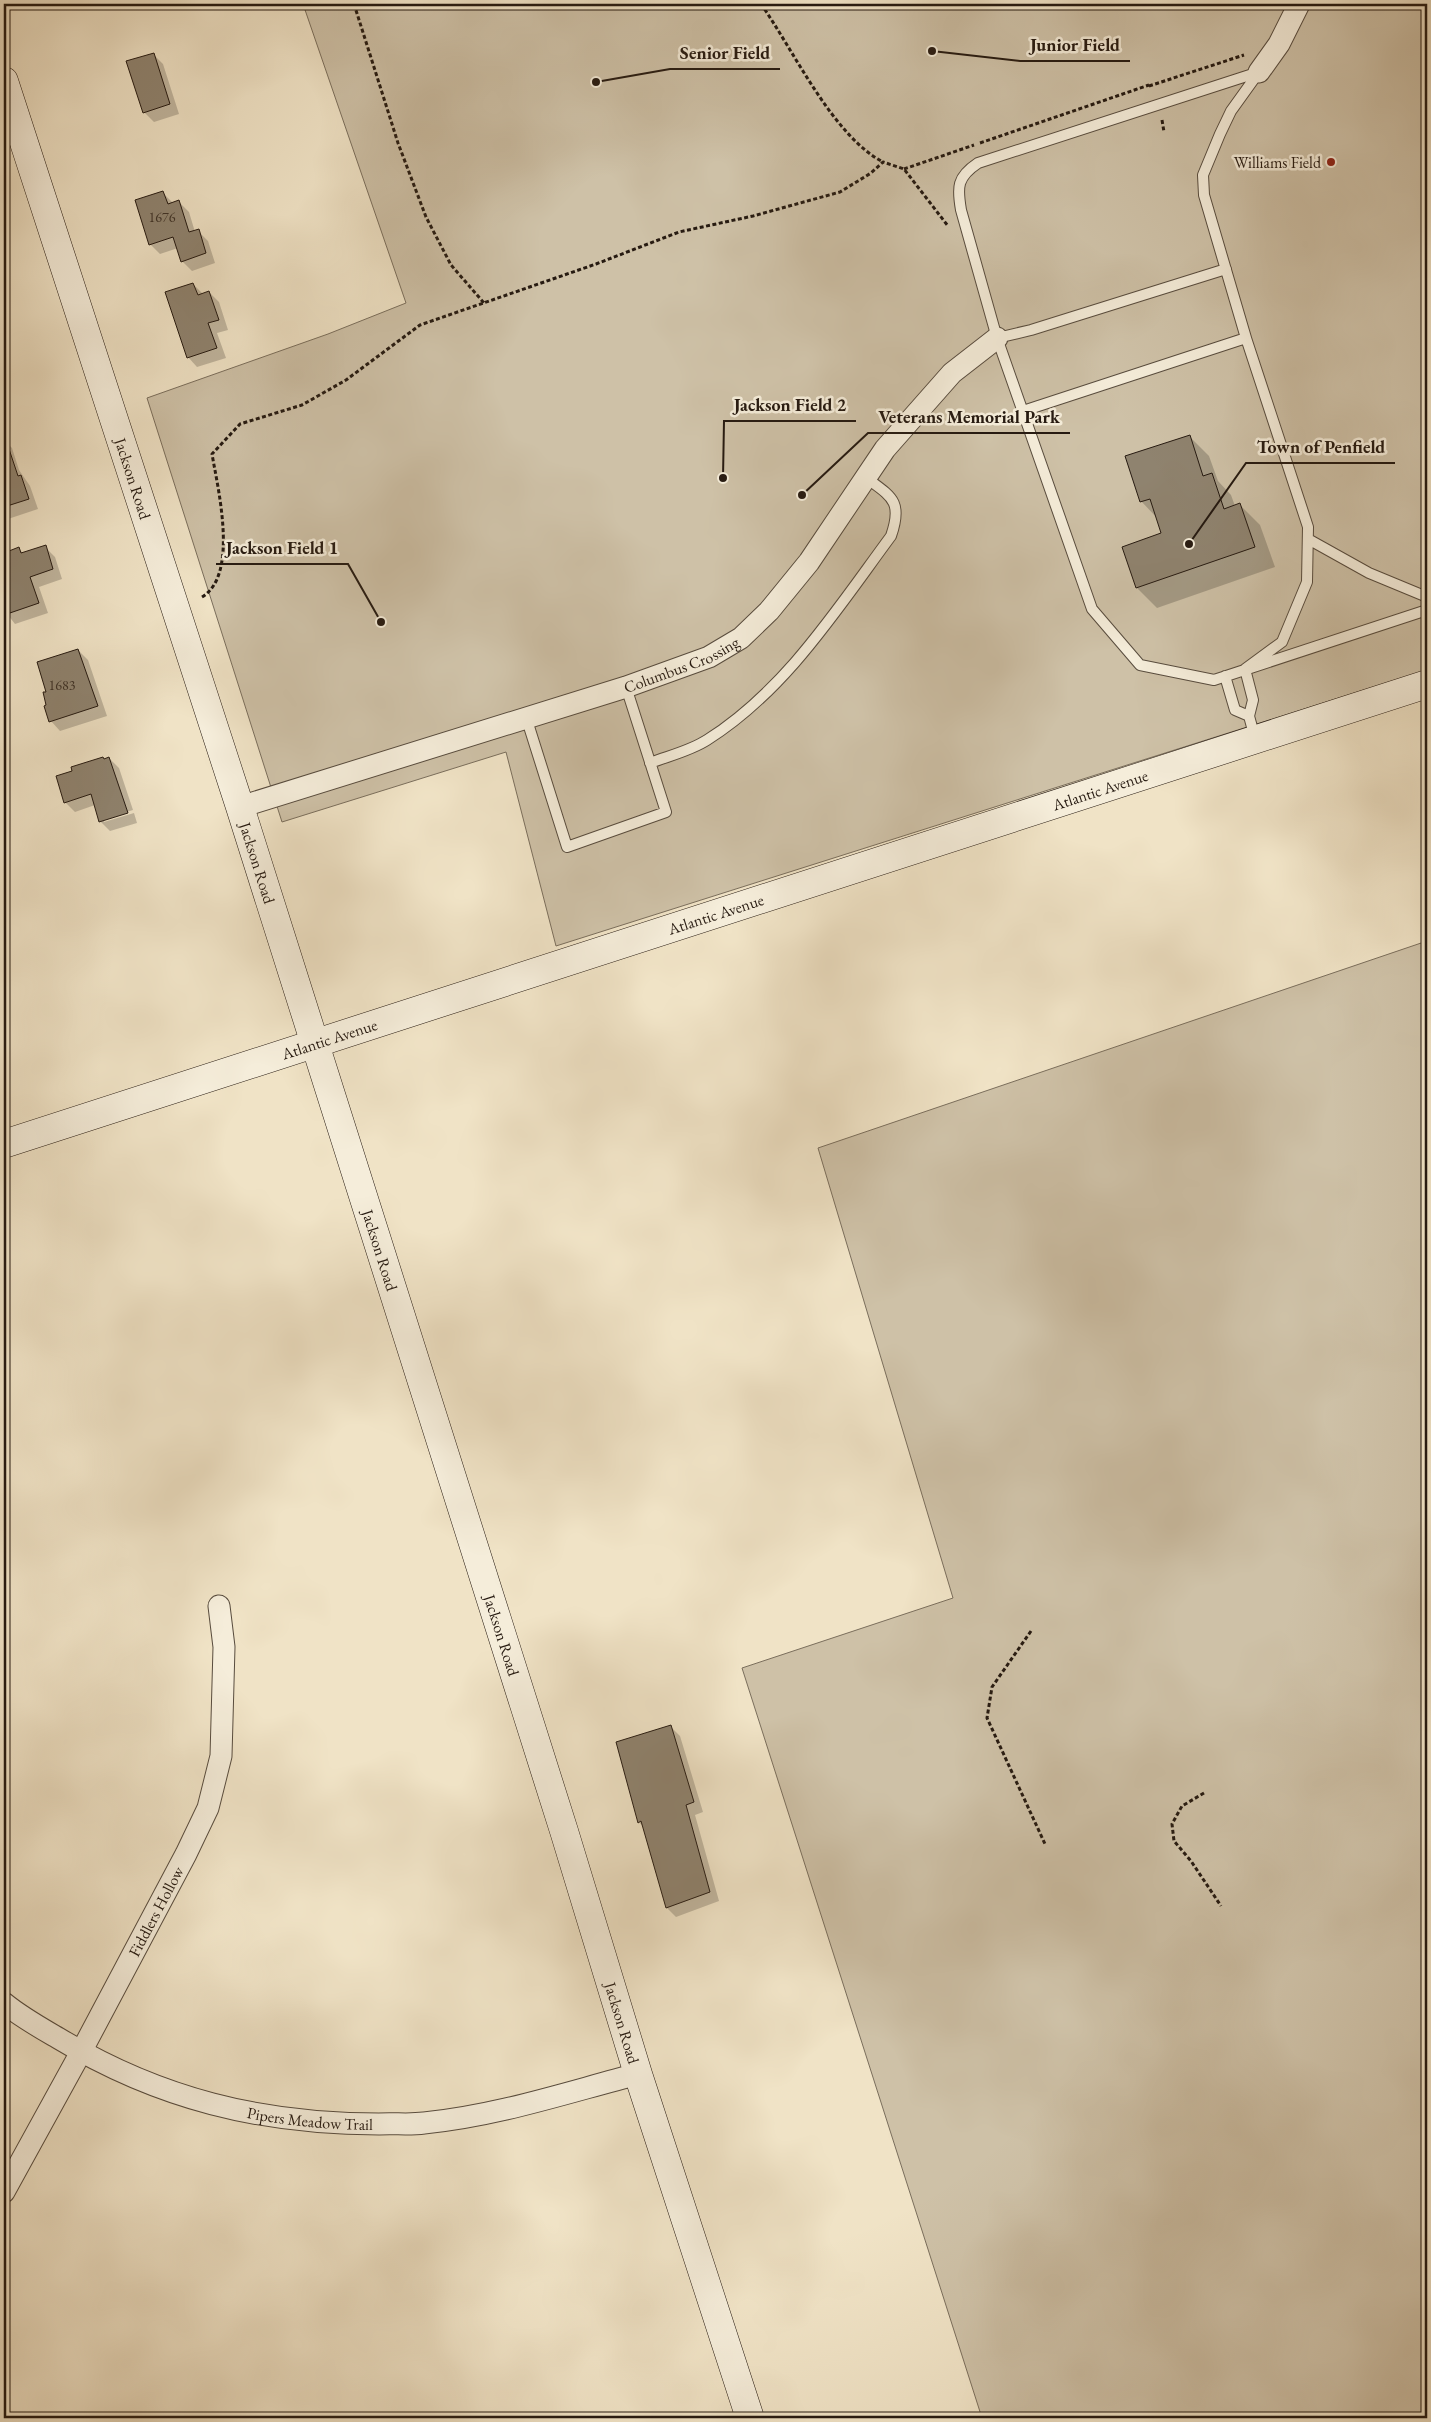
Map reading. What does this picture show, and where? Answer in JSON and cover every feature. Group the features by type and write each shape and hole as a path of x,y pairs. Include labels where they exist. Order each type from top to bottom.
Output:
{"street":[{"path":"1255,62 1279,44 1299,4"},
{"name":"Jackson Road","path":"4,81 240,806 564,1831 638,2074 750,2418"},
{"name":"Columbus Crossing","path":"240,806 626,687 709,658 741,638 769,612 809,562 885,449 952,373 998,338"},
{"name":"Atlantic Avenue","path":"4,1144 314,1045 1252,727 1427,684"},
{"name":"Fiddlers Hollow","path":"4,2192 81,2052 208,1808 221,1756 224,1647 219,1606"},
{"name":"Pipers Meadow Trail","path":"4,2003 18,2015 81,2052 148,2085 229,2109 287,2120 351,2124 424,2123 499,2111 638,2074"}],"lane":[{"path":"1245,669 1282,642 1306,582 1308,539 1308,527 1246,338 1204,195 1203,175 1255,62"},
{"path":"1255,62 978,163 966,171 958,191 961,210 998,338 1092,609 1140,664 1214,680 1427,610"},
{"path":"998,338 1031,330 1226,269"},
{"path":"1023,411 1246,338"},
{"path":"650,763 705,741 750,708 814,641 891,536 897,518 895,503 865,477"},
{"path":"1308,539 1369,573 1427,597"},
{"path":"1245,669 1253,700 1252,727"},
{"path":"1225,676 1235,710 1252,727"},
{"path":"526,717 568,847 666,812 626,687"}],"path":[{"path":"354,4 398,143 426,217 451,265 484,303"},
{"path":"761,4 829,109 860,147 883,162 904,169 949,228"},
{"path":"904,169 1149,85 1255,62"},
{"path":"1149,85 1152,90"},
{"path":"1161,116 1164,132"},
{"path":"202,597 208,593 219,573 224,548 223,522 212,454 240,424 302,405 346,380 420,325 596,264 679,232 753,216 840,192 871,173 883,162"},
{"path":"1031,1631 992,1687 987,1718 1046,1844"},
{"path":"1204,1793 1182,1806 1172,1824 1174,1840 1191,1861 1221,1906"}],"shaded area":[{"path":"303,4 1427,4 1427,670 556,946 506,752 282,822 147,398 328,334 406,303"},
{"path":"1427,941 1427,2418 982,2418 742,1668 953,1598 818,1148"}],"building":[{"path":"154,53 170,104 143,113 126,61"},
{"path":"163,191 168,204 179,200 189,232 199,229 206,253 181,262 173,237 149,245 135,200"},
{"path":"193,283 198,295 209,291 219,320 208,323 217,348 187,358 165,292"},
{"path":"1190,435 1203,476 1212,473 1224,509 1240,503 1255,547 1136,588 1122,547 1161,533 1150,499 1140,502 1125,456"},
{"path":"7,443 18,476 21,475 29,499 4,507 4,444"},
{"path":"46,545 53,569 30,577 39,603 4,615 4,553 19,547 21,553"},
{"path":"78,649 98,706 49,722 44,706 46,705 43,692 46,692 37,662"},
{"path":"103,757 104,759 109,757 128,813 99,822 91,794 64,803 56,776 72,771 71,767"},
{"path":"671,1725 694,1802 686,1805 710,1892 666,1908 641,1821 638,1823 616,1742"}],"place":[{"name":"Junior Field","path":"932,51"},
{"name":"Senior Field","path":"596,82"},
{"name":"Williams Field","path":"1331,162"},
{"name":"Jackson Field 2","path":"723,478"},
{"name":"Veterans Memorial Park","path":"802,495"},
{"name":"Town of Penfield","path":"1189,544"},
{"name":"Jackson Field 1","path":"381,622"}]}
